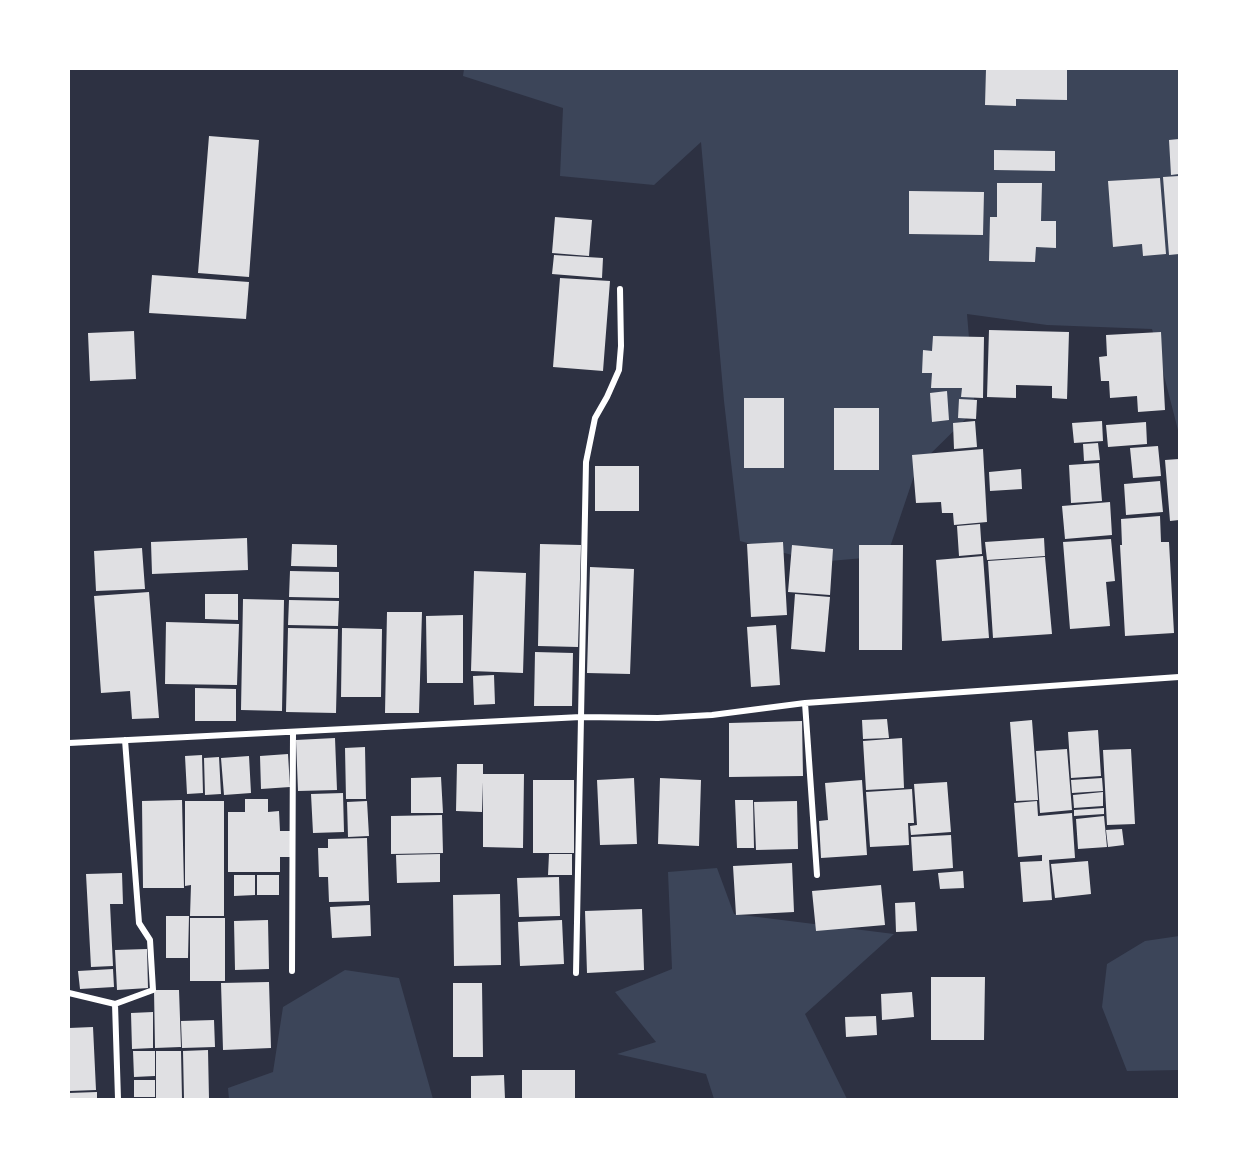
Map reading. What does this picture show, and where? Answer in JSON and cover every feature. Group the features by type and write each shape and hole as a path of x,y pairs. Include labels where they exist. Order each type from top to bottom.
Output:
{"street":[{"path":"576,973 586,462 594,418 607,397 619,370 620,289"},
{"path":"69,743 581,717 712,715 804,703 1179,677"},
{"path":"804,703 817,875"},
{"path":"292,971 293,732"},
{"path":"69,993 115,1004 153,990 150,940 139,923 125,740"},
{"path":"115,1004 118,1099"}],"shaded area":[{"path":"464,69 1179,69 1179,434 1152,329 1047,325 967,314 975,410 917,467 887,556 818,562 740,541 724,401 701,142 654,185 560,176 563,108 463,76"},
{"path":"717,868 734,914 894,934 805,1014 847,1099 714,1099 706,1074 617,1054 656,1042 615,992 672,969 668,872"},
{"path":"1179,936 1179,1070 1127,1071 1102,1007 1107,964 1145,941"},
{"path":"345,970 399,978 433,1099 229,1099 228,1088 273,1072 283,1007"}],"building":[{"path":"986,69 1067,69 1067,100 1016,99 1016,106 985,105"},
{"path":"209,136 259,140 249,277 198,273"},
{"path":"1179,139 1179,174 1171,175 1169,140"},
{"path":"994,150 1055,151 1055,171 994,170"},
{"path":"1179,176 1179,254 1169,255 1163,177"},
{"path":"1160,178 1166,254 1143,256 1142,244 1113,247 1108,181"},
{"path":"997,183 1042,183 1041,221 1056,221 1056,248 1036,247 1035,262 989,261 990,217 997,217"},
{"path":"909,191 984,192 983,235 909,234"},
{"path":"555,217 592,220 589,256 552,253"},
{"path":"554,255 603,258 602,278 552,274"},
{"path":"152,275 249,282 246,319 149,313"},
{"path":"560,278 610,281 603,371 553,367"},
{"path":"989,330 1069,332 1067,399 1052,398 1052,386 1016,385 1016,398 987,397"},
{"path":"134,331 136,379 90,381 88,333"},
{"path":"1161,332 1165,410 1138,412 1137,396 1110,398 1109,381 1101,381 1099,357 1107,356 1106,335"},
{"path":"933,336 984,337 983,398 961,397 962,388 931,388 932,373 922,373 923,350 932,351"},
{"path":"947,391 949,420 932,422 930,393"},
{"path":"744,398 784,398 784,468 744,468"},
{"path":"959,399 977,400 976,419 958,418"},
{"path":"834,408 879,408 879,470 834,470"},
{"path":"975,421 977,447 954,449 953,423"},
{"path":"1102,421 1103,441 1074,443 1072,423"},
{"path":"1146,422 1147,444 1108,447 1106,425"},
{"path":"1098,443 1100,460 1084,461 1083,444"},
{"path":"1158,446 1161,476 1133,478 1130,448"},
{"path":"983,449 987,522 954,525 953,513 942,513 941,502 916,503 912,455"},
{"path":"1179,459 1179,520 1170,521 1165,460"},
{"path":"1099,463 1102,501 1071,503 1069,465"},
{"path":"595,466 639,466 639,511 595,511"},
{"path":"1021,469 1022,489 990,491 989,472"},
{"path":"1160,481 1163,512 1126,515 1124,484"},
{"path":"1110,502 1112,535 1065,539 1062,506"},
{"path":"1160,516 1161,542 1169,542 1174,633 1125,636 1120,545 1122,545 1121,519"},
{"path":"980,524 982,554 959,556 957,526"},
{"path":"247,538 248,570 152,574 151,542"},
{"path":"1044,538 1045,556 987,560 985,542"},
{"path":"1111,539 1115,581 1106,582 1110,626 1070,629 1063,542"},
{"path":"783,542 787,615 751,617 747,544"},
{"path":"292,544 337,545 337,567 291,566"},
{"path":"540,544 581,545 578,647 538,646"},
{"path":"792,545 833,549 830,595 788,592"},
{"path":"859,545 903,545 902,650 859,650"},
{"path":"142,548 145,589 96,591 94,551"},
{"path":"983,556 989,638 942,641 936,560"},
{"path":"1045,557 1052,634 993,638 988,561"},
{"path":"590,567 634,569 630,674 587,673"},
{"path":"290,571 339,572 339,598 289,597"},
{"path":"474,571 526,573 523,673 471,671"},
{"path":"149,592 159,718 132,719 130,691 101,693 94,596"},
{"path":"205,594 238,594 238,620 205,619"},
{"path":"795,594 830,597 825,652 791,649"},
{"path":"243,599 284,600 282,711 241,710"},
{"path":"289,600 339,601 338,626 288,625"},
{"path":"387,612 422,612 419,713 385,713"},
{"path":"463,615 463,683 427,683 426,616"},
{"path":"166,622 239,624 237,685 165,684"},
{"path":"776,625 780,685 751,687 747,627"},
{"path":"288,628 338,629 336,713 286,712"},
{"path":"342,628 382,629 381,697 341,697"},
{"path":"535,652 573,653 572,706 534,706"},
{"path":"494,675 495,704 474,705 473,676"},
{"path":"195,688 236,689 236,721 195,721"},
{"path":"887,719 889,738 863,739 862,720"},
{"path":"1032,720 1038,800 1016,801 1010,722"},
{"path":"802,721 803,776 729,777 729,723"},
{"path":"1098,730 1101,776 1071,778 1068,732"},
{"path":"335,738 337,790 298,791 296,740"},
{"path":"902,738 904,788 866,790 863,741"},
{"path":"365,747 366,799 346,799 345,748"},
{"path":"1067,749 1072,810 1040,813 1036,751"},
{"path":"1131,749 1135,824 1107,825 1103,750"},
{"path":"288,754 290,787 261,789 260,756"},
{"path":"202,755 203,793 187,794 185,756"},
{"path":"249,756 251,793 224,795 221,758"},
{"path":"219,757 221,794 205,795 204,758"},
{"path":"457,764 483,764 483,774 524,774 523,848 483,847 483,782 482,812 456,811"},
{"path":"441,777 443,813 411,813 411,778"},
{"path":"634,778 637,844 600,845 597,780"},
{"path":"660,778 701,780 699,846 658,844"},
{"path":"1102,778 1103,791 1072,793 1071,780"},
{"path":"533,780 574,780 574,853 533,853"},
{"path":"862,780 867,855 821,858 819,821 828,820 825,783"},
{"path":"947,782 951,832 911,835 910,826 917,825 914,784"},
{"path":"912,789 914,823 908,823 909,845 870,847 866,792"},
{"path":"1103,792 1103,806 1074,808 1073,795"},
{"path":"343,793 344,832 313,833 311,794"},
{"path":"245,799 268,799 268,812 279,811 280,831 290,831 290,857 280,857 280,872 228,872 228,812 245,812"},
{"path":"182,800 184,888 143,888 142,801"},
{"path":"735,800 753,800 754,848 737,848"},
{"path":"185,801 224,801 224,916 190,916 191,885 185,886"},
{"path":"367,801 369,836 348,837 347,802"},
{"path":"797,801 798,849 756,850 754,802"},
{"path":"1037,801 1038,816 1072,813 1075,858 1049,860 1052,900 1023,902 1020,862 1042,861 1042,855 1018,857 1014,803"},
{"path":"1104,808 1104,814 1074,816 1074,810"},
{"path":"442,815 443,853 391,854 391,816"},
{"path":"1104,816 1107,847 1078,849 1076,819"},
{"path":"1122,829 1124,845 1108,847 1106,830"},
{"path":"951,835 953,868 913,871 911,837"},
{"path":"367,838 369,901 329,902 328,877 319,877 318,848 328,848 328,839"},
{"path":"440,854 440,882 397,883 396,855"},
{"path":"549,854 572,854 572,875 548,875"},
{"path":"1088,861 1091,894 1055,898 1051,864"},
{"path":"792,863 794,912 736,915 733,866"},
{"path":"963,871 964,888 940,889 938,873"},
{"path":"122,873 123,904 110,904 113,966 91,967 86,874"},
{"path":"234,875 255,875 255,895 234,896"},
{"path":"257,875 279,875 279,895 257,895"},
{"path":"559,877 560,916 519,917 517,878"},
{"path":"881,885 885,925 816,931 812,891"},
{"path":"500,894 501,965 454,966 453,895"},
{"path":"915,902 917,931 896,932 895,903"},
{"path":"370,905 371,936 332,938 330,907"},
{"path":"642,909 644,970 587,973 585,911"},
{"path":"166,916 189,916 188,958 166,958"},
{"path":"190,918 225,918 225,981 190,981"},
{"path":"268,920 269,969 235,970 234,921"},
{"path":"562,920 564,964 520,966 518,922"},
{"path":"147,949 148,988 117,990 115,950"},
{"path":"113,969 114,987 80,989 78,971"},
{"path":"931,977 985,977 984,1040 931,1040"},
{"path":"269,982 271,1048 223,1050 221,983"},
{"path":"453,983 482,983 483,1057 453,1057"},
{"path":"154,990 179,990 181,1047 155,1048"},
{"path":"912,992 914,1017 882,1020 881,994"},
{"path":"153,1012 153,1048 132,1049 131,1013"},
{"path":"876,1016 877,1035 846,1037 845,1017"},
{"path":"214,1020 215,1047 182,1048 181,1021"},
{"path":"93,1027 96,1090 69,1091 69,1028"},
{"path":"208,1050 209,1099 184,1099 183,1051"},
{"path":"133,1051 155,1051 155,1076 134,1077"},
{"path":"156,1051 181,1051 182,1099 156,1099"},
{"path":"522,1070 575,1070 575,1099 522,1099"},
{"path":"504,1075 505,1099 471,1099 471,1076"},
{"path":"134,1080 155,1080 155,1097 134,1097"},
{"path":"97,1092 97,1099 69,1099 69,1093"}]}
